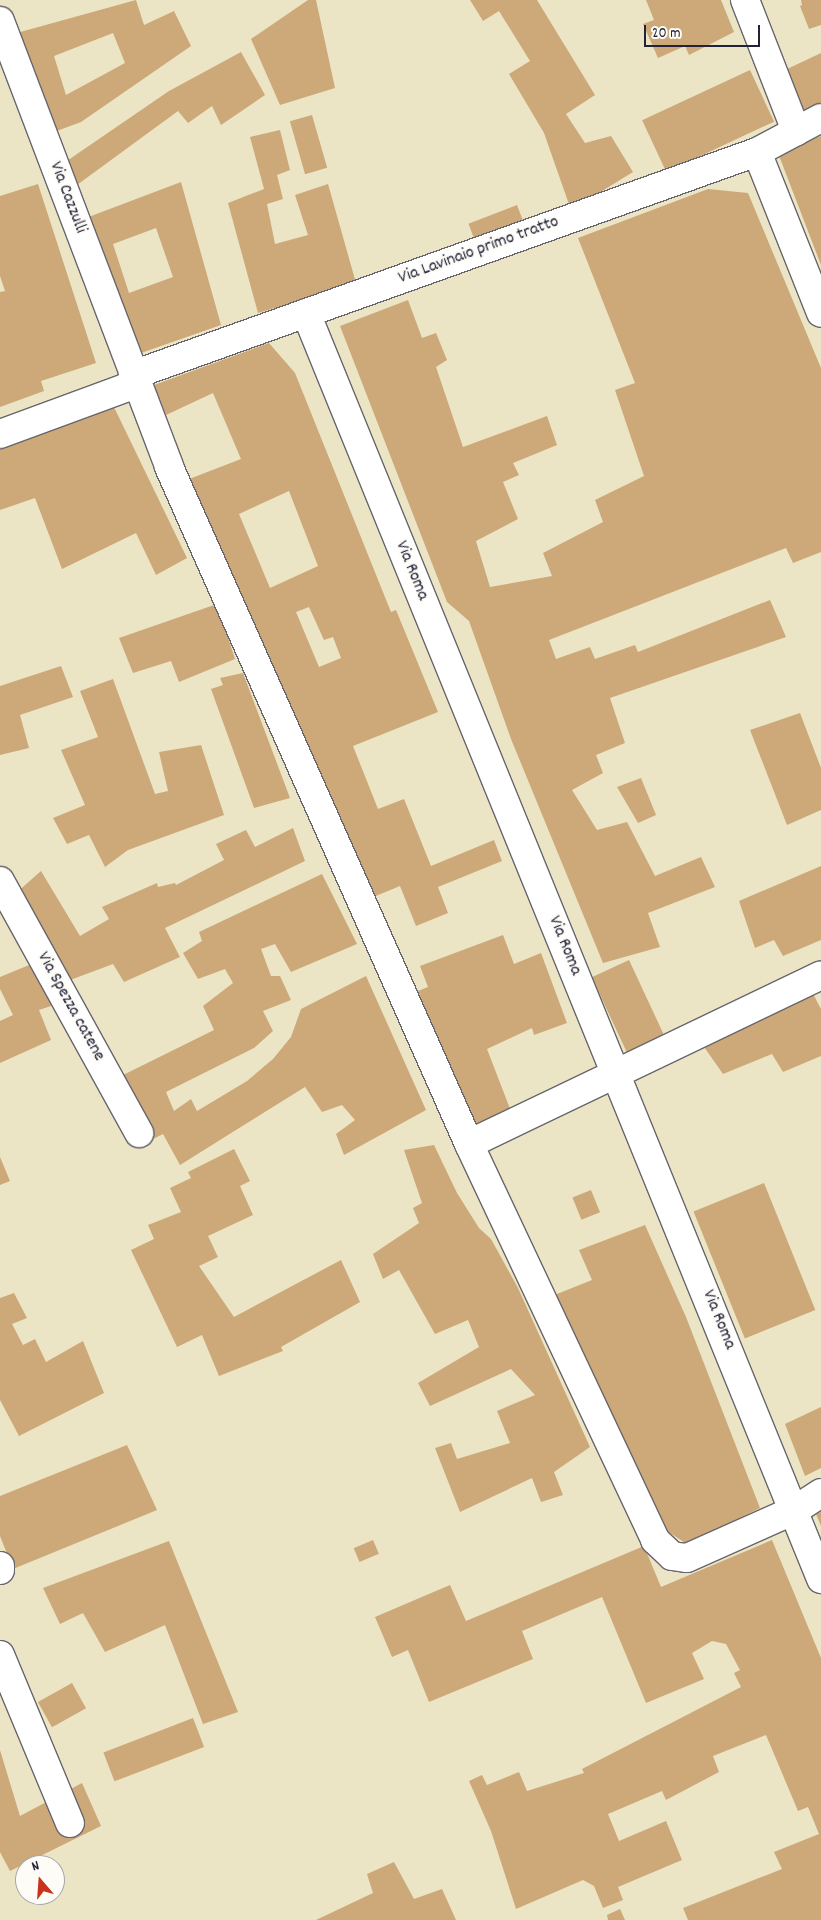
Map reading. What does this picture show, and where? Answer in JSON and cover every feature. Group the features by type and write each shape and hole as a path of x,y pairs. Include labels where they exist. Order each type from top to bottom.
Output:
{"street":[{"path":"745,0 796,131"},
{"name":"Via Cazzulli","path":"0,21 134,379 169,467 468,1144 655,1540 672,1556 687,1558 795,1510 821,1493"},
{"name":"Via Lavinaio primo tratto","path":"0,434 134,379 306,313 757,152 821,118"},
{"path":"757,152 821,313"},
{"name":"Via Roma","path":"306,313 795,1510 821,1579"},
{"name":"Via Spezza catene","path":"0,881 140,1133"},
{"path":"468,1144 821,975"},
{"path":"0,1655 70,1823"}],"building":[{"path":"136,0 144,25 174,11 191,46 81,122 46,135 13,34","holes":["113,33 125,63 66,95 54,56"]},
{"path":"308,0 316,0 335,88 280,105 251,39"},
{"path":"470,0 537,0 595,95 566,114 585,143 611,136 633,172 571,210 544,133 509,74 530,61 499,11 483,21"},
{"path":"646,0 721,0 734,32 689,55 685,46 658,58 643,24 654,20"},
{"path":"801,0 821,0 821,25 809,29 800,6 802,5"},
{"path":"241,52 265,95 221,125 212,106 188,123 178,111 66,193 58,167 169,91"},
{"path":"821,53 821,103 802,112 785,70"},
{"path":"750,70 774,122 666,172 642,120"},
{"path":"312,115 327,168 305,174 290,121"},
{"path":"280,130 290,170 277,175 283,199 267,204 275,244 308,235 295,195 328,184 356,283 258,313 228,203 264,189 250,137"},
{"path":"821,136 821,265 778,153"},
{"path":"181,182 221,325 141,353 78,221","holes":["156,228 173,277 129,293 113,244"]},
{"path":"38,184 96,363 41,381 44,391 0,407 0,292 5,291 0,276 0,196"},
{"path":"708,189 748,193 821,368 821,552 793,563 786,548 549,640 556,659 590,647 595,659 635,645 638,652 770,600 786,637 610,698 625,743 596,755 603,773 572,790 597,830 627,822 655,876 701,857 715,887 648,913 660,947 603,963 511,739 469,621 447,602 340,326 408,300 422,338 436,333 447,360 436,367 463,447 547,416 557,445 513,463 519,475 503,482 518,519 476,541 490,587 552,576 543,553 603,522 595,500 644,476 615,390 635,383 578,238"},
{"path":"517,205 526,229 478,248 468,224"},
{"path":"269,343 295,373 391,612 396,610 438,712 353,746 378,809 404,799 431,866 494,840 502,861 438,887 448,913 416,926 400,886 366,900 184,481 241,459 213,393 166,415 154,385","holes":["289,491 318,566 270,588 239,514","309,607 324,640 333,637 341,658 319,667 296,612"]},
{"path":"112,403 187,558 156,575 136,533 62,569 35,498 0,510 0,444"},
{"path":"217,604 235,659 179,682 171,661 133,673 119,638"},
{"path":"61,666 73,697 20,715 29,748 0,755 0,686"},
{"path":"243,673 290,798 254,808 211,689 223,685 220,678"},
{"path":"113,679 155,794 168,791 159,752 201,745 224,815 128,850 105,867 89,835 67,844 53,818 85,805 61,750 98,737 80,691"},
{"path":"800,713 821,768 821,810 787,825 750,730"},
{"path":"641,778 656,815 638,823 617,787"},
{"path":"293,828 305,861 165,928 180,957 124,982 113,964 65,982 15,894 41,871 80,936 109,919 102,907 157,883 158,887 175,883 176,885 224,860 216,844 246,830 255,847"},
{"path":"821,866 821,940 783,956 774,940 755,948 739,901"},
{"path":"322,874 357,944 291,972 275,944 261,949 271,976 280,976 291,1000 263,1011 273,1031 254,1048 166,1092 174,1111 191,1099 197,1111 247,1081 273,1059 291,1037 301,1009 366,976 426,1110 344,1155 336,1134 355,1120 342,1105 322,1112 305,1087 180,1165 163,1134 149,1141 117,1078 214,1030 203,1006 233,983 225,969 198,979 183,953 202,941 199,932"},
{"path":"503,935 514,964 541,953 567,1023 534,1035 532,1028 487,1049 512,1114 469,1130 418,991 428,987 420,966"},
{"path":"629,960 664,1035 627,1053 592,977"},
{"path":"34,963 57,1004 39,1010 51,1040 0,1063 0,1021 13,1015 0,989 0,977"},
{"path":"810,988 821,1009 821,1056 783,1072 772,1054 723,1074 702,1044"},
{"path":"434,1145 457,1193 479,1228 491,1239 518,1288 590,1447 554,1472 563,1495 541,1502 532,1478 460,1512 435,1448 451,1443 457,1459 510,1443 497,1411 535,1395 511,1369 430,1406 418,1383 479,1347 468,1320 435,1334 399,1270 383,1279 373,1254 419,1223 413,1208 422,1203 404,1150"},
{"path":"234,1149 250,1181 240,1186 253,1215 208,1236 218,1257 199,1266 234,1317 341,1260 360,1302 281,1347 283,1351 219,1376 202,1335 177,1347 131,1250 154,1239 148,1225 181,1212 170,1188 191,1178 188,1172"},
{"path":"0,1157 10,1181 0,1185"},
{"path":"764,1183 815,1310 745,1338 694,1211"},
{"path":"591,1190 600,1212 581,1220 572,1197"},
{"path":"645,1225 686,1317 760,1508 687,1544 667,1531 552,1296 592,1280 579,1250"},
{"path":"14,1293 27,1318 12,1324 23,1345 35,1339 46,1362 83,1341 104,1393 19,1436 0,1400 0,1298"},
{"path":"821,1407 821,1468 805,1476 785,1424"},
{"path":"127,1445 157,1510 13,1569 0,1536 0,1496"},
{"path":"821,1512 821,1526 816,1514"},
{"path":"373,1540 379,1554 360,1562 354,1548"},
{"path":"772,1540 821,1658 821,1920 688,1920 683,1908 782,1869 774,1852 819,1834 808,1807 798,1811 766,1735 713,1756 719,1772 666,1800 662,1791 608,1814 619,1841 666,1821 682,1860 618,1887 623,1900 603,1908 594,1886 583,1880 516,1909 491,1831 469,1781 482,1775 487,1785 519,1772 527,1791 584,1773 582,1769 741,1687 734,1673 740,1670 726,1644 712,1641 692,1653 704,1679 646,1703 602,1597 522,1631 533,1659 429,1702 408,1650 392,1657 375,1617 450,1585 466,1621 644,1546 661,1587"},
{"path":"169,1541 238,1712 203,1724 165,1625 105,1652 83,1613 60,1624 43,1588"},
{"path":"72,1683 86,1708 52,1727 38,1702"},
{"path":"193,1718 204,1747 114,1781 103,1752"},
{"path":"0,1750 20,1816 82,1783 101,1826 42,1855 15,1855 15,1869 10,1871 0,1852"},
{"path":"394,1862 414,1899 442,1889 456,1920 316,1920 373,1893 367,1874"},
{"path":"620,1909 625,1920 608,1920 607,1915"}]}
